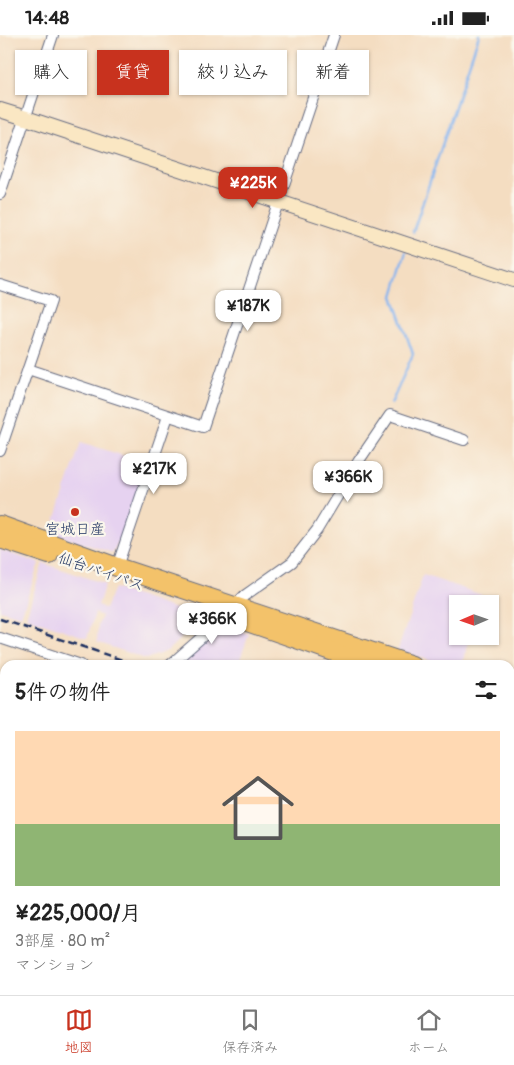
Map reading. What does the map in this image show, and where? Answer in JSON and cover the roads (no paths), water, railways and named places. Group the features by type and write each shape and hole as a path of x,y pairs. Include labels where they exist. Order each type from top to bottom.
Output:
{"highway":[{"name":"仙台バイパス","path":"0,525 117,567 358,660"},
{"name":"仙台バイパス","path":"0,539 101,572 395,660"}],"street":[{"path":"0,193 53,35"},
{"path":"28,369 203,427 334,35"},
{"path":"0,110 514,280"},
{"path":"0,285 51,301 0,451"},
{"path":"117,567 168,415"},
{"path":"175,660 257,586 292,562 317,530 358,462 390,415 464,440"},
{"path":"0,638 66,660"}],"waterway":[{"path":"413,232 479,35"},
{"path":"391,404 413,354 393,296 406,252"}],"railway":[{"path":"0,619 122,660"}],"place":[{"name":"宮城日産","path":"75,512"}]}
